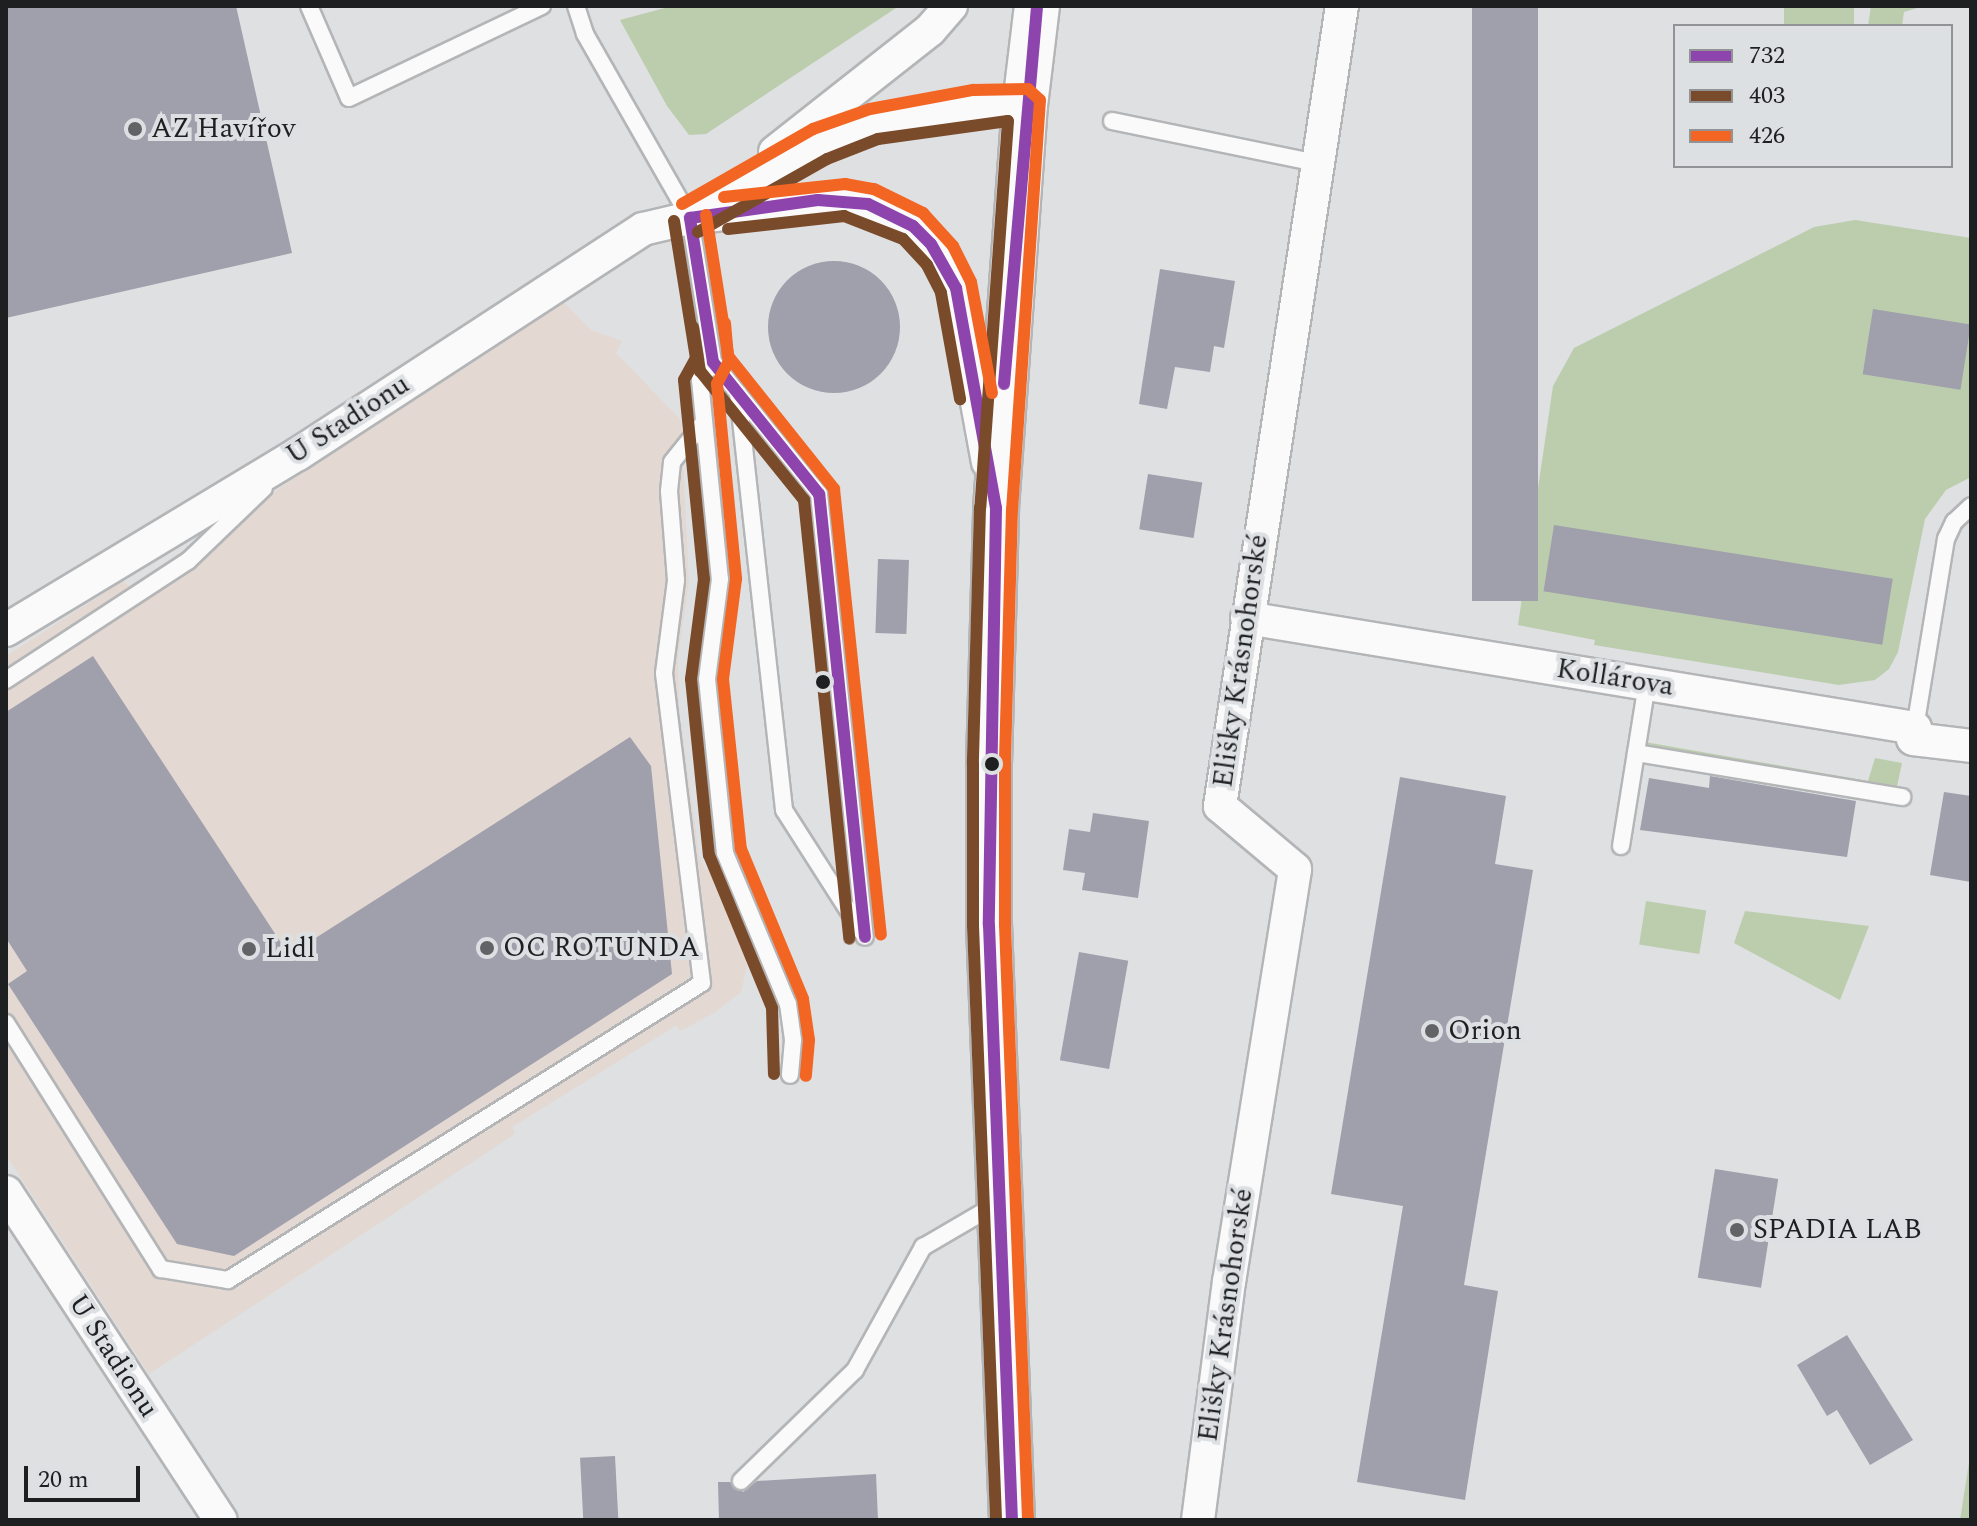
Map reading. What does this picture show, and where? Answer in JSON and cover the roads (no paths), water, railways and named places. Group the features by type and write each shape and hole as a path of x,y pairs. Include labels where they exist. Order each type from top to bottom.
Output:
{"main road":[{"path":"1012,1520 989,925 996,508 1025,105 1037,6"}],"street":[{"name":"U Stadionu","path":"690,218 930,30 951,6"},
{"name":"Elišky Krásnohorské","path":"1198,1520 1227,1294 1295,869 1220,806 1342,6"},
{"name":"U Stadionu","path":"690,218 820,144 874,124 936,110 1025,105"},
{"name":"U Stadionu","path":"6,630 298,454 643,229 690,218 844,200 868,204 913,226 940,256 956,288 996,508"},
{"name":"Kollárova","path":"1247,618 1915,728 1913,739 1971,746"},
{"name":"U Stadionu","path":"6,1192 221,1520"}],"lane":[{"path":"309,6 349,98 542,6"},
{"path":"576,6 585,34 690,218 713,362 738,393 819,494 865,937 784,810 738,393"},
{"path":"1112,121 1317,163"},
{"path":"713,362 700,380 720,579 707,679 725,853 788,1004 793,1040 790,1075"},
{"path":"6,1023 161,1269 228,1280 702,983 664,673 676,580 669,491 672,462 704,422"},
{"path":"6,680 188,561 298,454"},
{"path":"1915,728 1946,539 1954,522 1971,506"},
{"path":"1621,846 1647,683"},
{"path":"1636,753 1902,797"},
{"path":"741,1481 855,1370 923,1247 1000,1202"}],"place":[{"name":"AZ Havířov","path":"135,129"},
{"name":"OC ROTUNDA","path":"487,948"},
{"name":"Lidl","path":"249,949"},
{"name":"Orion","path":"1432,1031"},
{"name":"SPADIA LAB","path":"1737,1230"}]}
